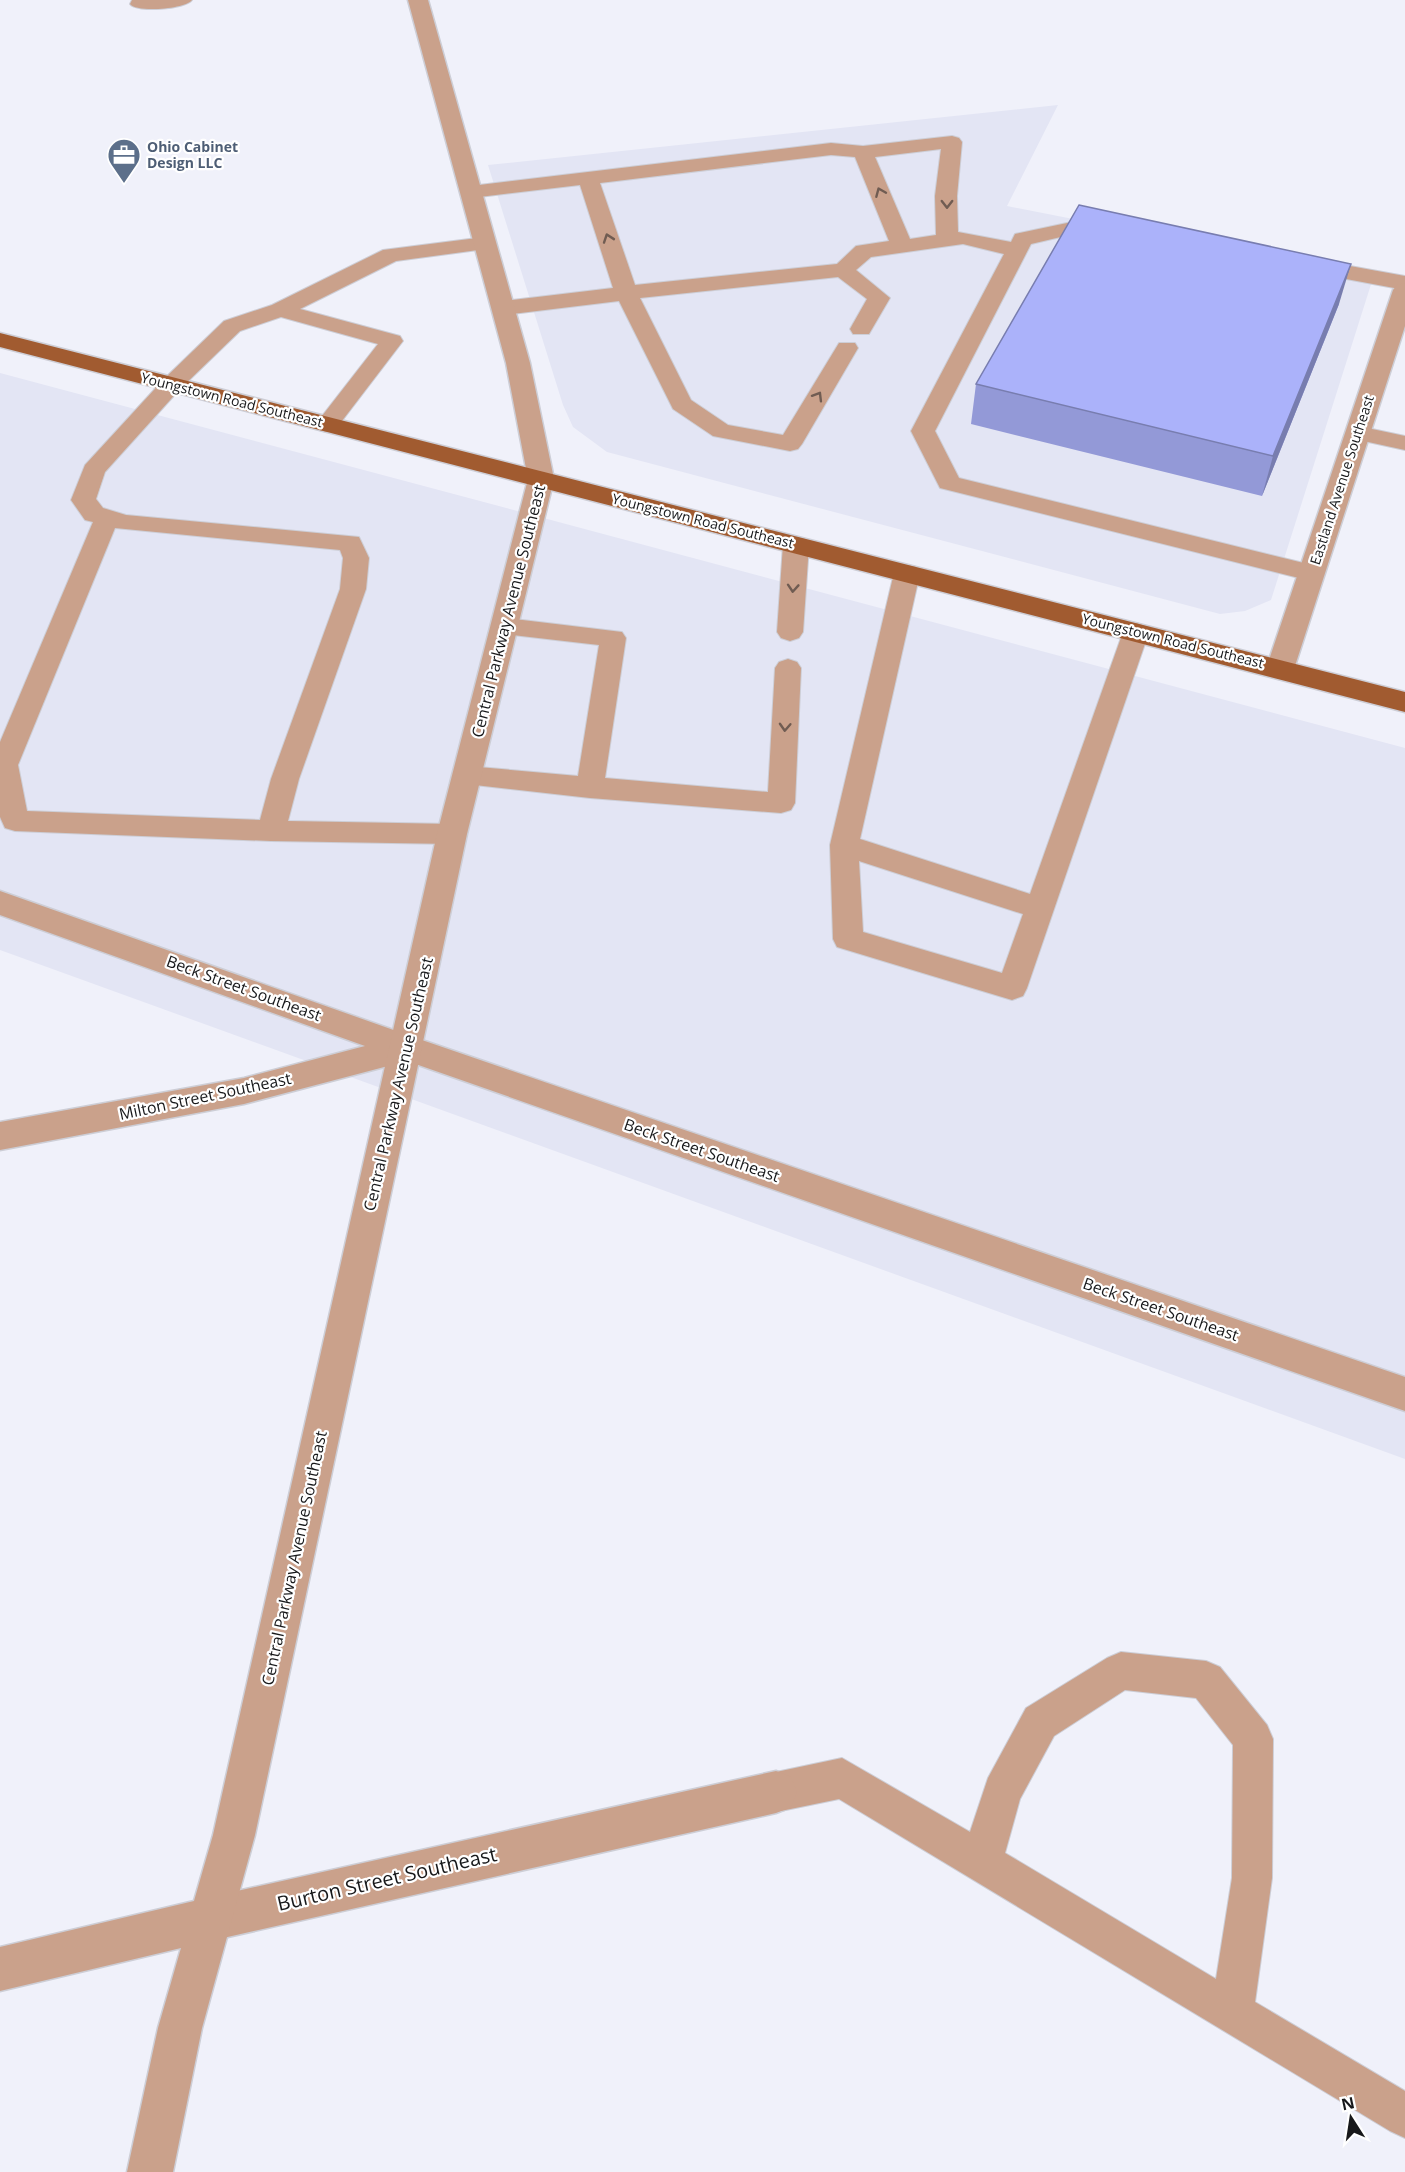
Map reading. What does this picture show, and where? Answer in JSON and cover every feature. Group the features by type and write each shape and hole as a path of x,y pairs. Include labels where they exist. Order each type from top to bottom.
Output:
{"main road":[{"name":"Youngstown Road Southeast","path":"0,340 1405,702"}],"street":[{"name":"Central Parkway Avenue Southeast","path":"150,2172 180,2028 234,1835 452,834 541,479 518,363 418,0"},
{"name":"Eastland Avenue Southeast","path":"1280,669 1404,296"},
{"name":"Beck Street Southeast","path":"0,903 407,1048 1405,1394"},
{"name":"Milton Street Southeast","path":"0,1136 244,1091 407,1048"},
{"name":"Burton Street Southeast","path":"0,1969 210,1919 776,1792"}],"lane":[{"path":"139,4 183,0"},
{"path":"471,192 831,149 863,152 952,142 946,196 947,240"},
{"path":"863,152 902,246"},
{"path":"588,179 626,293 681,404 721,430 790,444 847,348"},
{"path":"1132,233 1086,225 1023,239 923,431 949,483 1311,573"},
{"path":"503,308 843,270 864,251 963,238 1017,250"},
{"path":"272,831 285,779 353,589 356,558 350,543 125,523 94,514 83,500 94,470 172,384 232,326 280,310 391,255 485,243"},
{"path":"1281,261 1404,296"},
{"path":"843,270 879,298 861,329"},
{"path":"280,310 393,341 327,425"},
{"path":"1358,433 1405,443"},
{"path":"107,517 4,765 15,821 272,831 452,834"},
{"path":"790,632 796,545"},
{"path":"907,573 844,845 848,939 1012,988 1136,632"},
{"path":"505,627 613,638 590,788"},
{"path":"467,776 781,803 788,668"},
{"path":"844,845 1041,909"},
{"path":"982,1862 1002,1792 1040,1722 1121,1671 1206,1680 1253,1739 1252,1878 1232,2012"},
{"path":"776,1792 842,1778 1405,2116"}],"shaded area":[{"path":"1058,105 1007,206 1373,278 1271,600 1245,611 1220,614 607,452 573,427 563,405 488,165"},
{"path":"0,373 1405,748 1405,1459 0,950"}],"building":[{"path":"1079,205 1351,264 1273,456 976,384"}],"place":[{"name":"Ohio Cabinet Design LLC","path":"124,184"}]}
